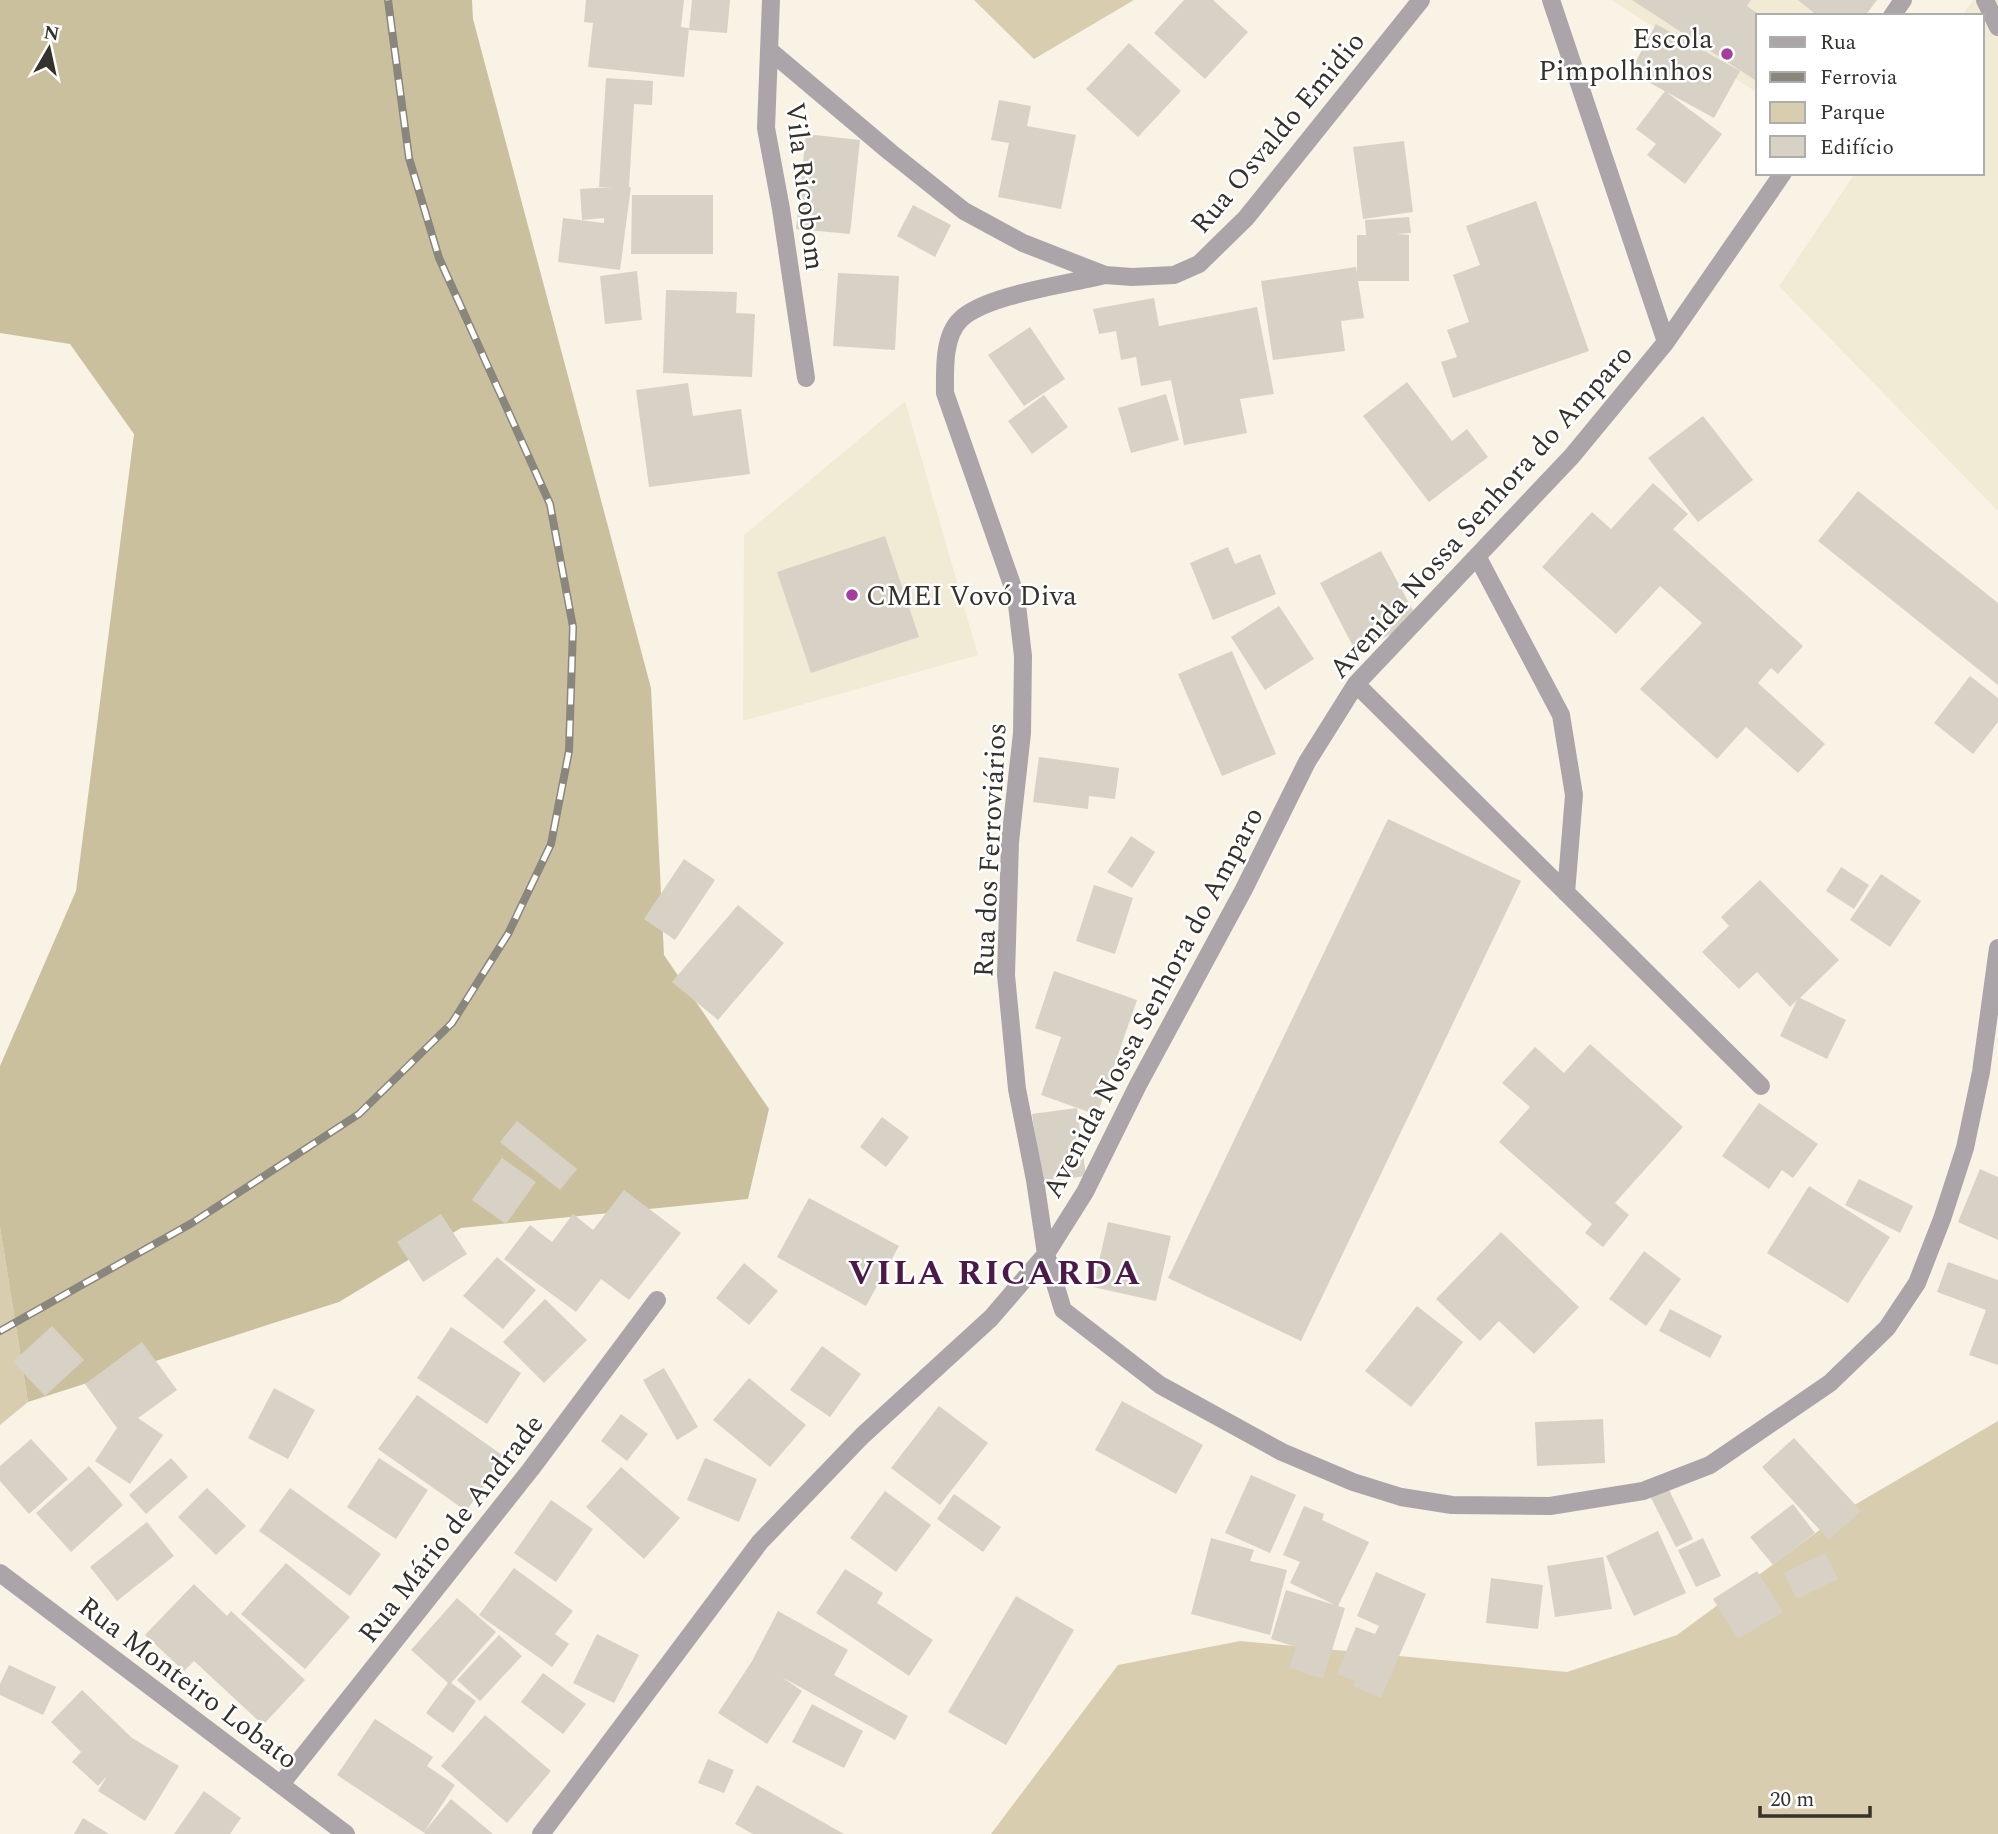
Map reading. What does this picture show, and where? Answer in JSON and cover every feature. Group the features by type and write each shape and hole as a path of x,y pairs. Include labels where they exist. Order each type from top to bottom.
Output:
{"street":[{"name":"Vila Ricobom","path":"771,0 766,128 806,378"},
{"name":"Rua Osvaldo Emidio","path":"769,50 964,211 1023,243 1105,275 1174,275 1199,264 1246,218 1421,0"},
{"path":"1551,0 1666,342"},
{"path":"1985,0 1998,27"},
{"name":"Avenida Nossa Senhora do Amparo","path":"541,1834 760,1542 862,1436 991,1318 1046,1254 1085,1192 1138,1085 1244,889 1307,762 1356,684 1572,456 1666,342 1782,175"},
{"name":"Rua dos Ferroviários","path":"1105,275 979,306 958,321 950,338 945,364 945,393 1016,596 1023,656 1022,733 1010,842 1006,975 1017,1089 1046,1254 1063,1310 1160,1385 1282,1452 1353,1482 1401,1497 1452,1505 1550,1506 1643,1491 1710,1465 1830,1383 1886,1328 1917,1283 1942,1219 1965,1148 1981,1072 1998,948"},
{"path":"1477,556 1561,715 1574,794 1566,893"},
{"path":"1356,684 1761,1086"},
{"name":"Rua Mário de Andrade","path":"281,1784 531,1469 657,1300"},
{"name":"Rua Monteiro Lobato","path":"0,1573 346,1834"}],"shaded area":[{"path":"0,0 472,0 473,19 651,688 664,955 769,1109 748,1199 461,1228 339,1302 28,1402 0,1227 0,1066 76,891 134,434 70,344 0,333"},
{"name":"Escola Pimpolhinhos","path":"1611,0 1806,0 1817,14 1756,14 1756,92"},
{"path":"1973,0 1998,0 1998,511 1779,286 1854,175 1984,175 1984,14 1963,14"},
{"name":"CMEI Vovó Diva","path":"905,401 978,655 743,721 744,535"}],"green space":[{"path":"974,0 1134,0 1034,59"},
{"path":"0,1227 28,1402 0,1425"},
{"path":"1998,1421 1998,1834 991,1834 1118,1665 1240,1641 1567,1672 1677,1635 1851,1507"}],"building":[{"path":"586,0 684,0 681,27 689,28 684,77 588,67 593,23 584,22"},
{"path":"692,0 730,0 727,33 689,30"},
{"path":"1184,0 1213,0 1248,32 1205,79 1154,33"},
{"name":"Escola Pimpolhinhos","path":"1632,0 1751,0 1747,6 1758,14 1756,14 1756,81"},
{"path":"1798,0 1877,0 1866,14 1816,14"},
{"path":"1656,24 1740,71 1714,118 1630,72"},
{"path":"1129,43 1181,91 1138,137 1086,89"},
{"path":"606,78 653,81 652,105 634,104 631,187 620,270 558,262 563,218 604,223 604,218 582,220 580,189 612,187 599,187"},
{"path":"1665,91 1722,134 1685,184 1647,155 1656,144 1636,129"},
{"path":"999,100 1031,106 1027,126 1076,135 1061,209 998,197 1009,143 991,140"},
{"path":"806,134 860,140 850,234 796,229"},
{"path":"1404,141 1413,212 1363,219 1353,147"},
{"path":"632,195 713,195 713,254 631,254"},
{"path":"1536,201 1589,351 1453,398 1441,362 1457,357 1447,330 1469,322 1453,275 1480,265 1466,226"},
{"path":"913,205 951,225 935,257 897,236"},
{"path":"1409,217 1411,233 1397,234 1409,235 1409,281 1358,281 1364,318 1341,321 1345,351 1273,360 1261,281 1356,267 1357,274 1357,235 1366,235 1365,220"},
{"path":"637,271 642,320 605,324 600,276"},
{"path":"838,273 899,276 895,350 833,346"},
{"path":"666,290 737,292 736,313 755,314 752,377 663,373"},
{"path":"1154,298 1159,326 1257,307 1274,394 1240,399 1247,433 1184,445 1171,380 1141,386 1136,357 1121,360 1116,331 1099,334 1093,309"},
{"path":"1030,327 1065,379 1024,406 988,355"},
{"path":"1407,382 1452,441 1467,429 1488,457 1429,502 1363,416"},
{"path":"688,383 693,416 741,409 750,474 649,487 636,390"},
{"path":"1166,394 1179,440 1131,453 1118,408"},
{"path":"1044,395 1068,427 1032,454 1008,421"},
{"path":"1703,416 1753,480 1698,522 1648,458"},
{"path":"1653,483 1688,514 1673,529 1803,646 1778,674 1771,668 1758,683 1825,744 1798,773 1746,727 1717,759 1640,689 1702,623 1660,586 1616,634 1542,567 1592,512 1611,529"},
{"path":"1858,491 1998,603 1998,685 1818,541"},
{"path":"885,536 919,637 811,673 777,572"},
{"path":"1228,547 1235,564 1260,554 1276,594 1213,620 1190,563"},
{"path":"1381,551 1418,620 1356,652 1320,583"},
{"path":"1279,606 1314,659 1265,690 1231,637"},
{"path":"1232,651 1276,754 1222,776 1178,674"},
{"path":"1970,676 1998,698 1998,722 1973,754 1934,723"},
{"path":"1039,757 1119,768 1115,799 1089,796 1088,809 1033,802"},
{"path":"1388,819 1521,881 1301,1341 1168,1278"},
{"path":"1131,836 1155,852 1132,888 1107,872"},
{"path":"684,859 715,880 675,940 644,919"},
{"path":"1841,867 1869,885 1854,909 1826,891"},
{"path":"1881,874 1921,901 1890,947 1850,920"},
{"path":"1760,880 1839,960 1800,998 1846,1020 1827,1059 1780,1036 1797,1000 1790,1007 1757,972 1739,989 1702,952 1729,926 1721,917"},
{"path":"1094,885 1133,898 1115,954 1076,941"},
{"path":"738,905 784,943 718,1020 672,982"},
{"path":"1054,971 1137,1000 1097,1115 1041,1095 1061,1037 1035,1028"},
{"path":"1590,1044 1683,1127 1615,1203 1629,1215 1603,1247 1585,1233 1592,1224 1499,1142 1530,1107 1502,1083 1535,1047 1564,1073"},
{"path":"1759,1103 1818,1144 1793,1178 1782,1170 1769,1189 1722,1156"},
{"path":"1077,1108 1086,1176 1042,1182 1032,1114"},
{"path":"882,1117 909,1137 886,1167 860,1147"},
{"path":"517,1121 577,1169 560,1190 500,1142"},
{"path":"502,1158 536,1182 506,1224 472,1200"},
{"path":"1980,1169 1998,1177 1998,1240 1958,1222"},
{"path":"1859,1179 1913,1206 1900,1233 1845,1205"},
{"path":"1809,1186 1890,1237 1848,1303 1767,1253"},
{"path":"624,1190 681,1233 629,1300 601,1279 576,1312 504,1259 530,1225 552,1242 573,1214 593,1230"},
{"path":"809,1198 899,1246 866,1306 777,1257"},
{"path":"441,1214 467,1254 423,1282 397,1242"},
{"path":"1108,1222 1171,1236 1156,1301 1093,1287"},
{"path":"1501,1232 1579,1307 1534,1354 1499,1321 1480,1341 1436,1299"},
{"path":"1644,1251 1681,1279 1646,1326 1609,1299"},
{"path":"497,1257 536,1290 503,1329 463,1296"},
{"path":"1948,1262 1998,1280 1998,1365 1969,1355 1986,1310 1937,1292"},
{"path":"744,1263 778,1291 749,1325 716,1298"},
{"path":"545,1299 587,1340 544,1383 503,1342"},
{"path":"1417,1306 1463,1342 1411,1407 1365,1371"},
{"path":"1670,1309 1722,1336 1710,1358 1659,1331"},
{"path":"52,1326 84,1360 45,1396 13,1362"},
{"path":"451,1327 521,1373 487,1424 417,1378"},
{"path":"142,1342 177,1390 138,1418 163,1435 130,1484 95,1461 117,1428 85,1384"},
{"path":"822,1346 861,1374 830,1417 790,1390"},
{"path":"664,1368 698,1427 677,1440 643,1380"},
{"path":"749,1378 806,1425 770,1467 713,1420"},
{"path":"274,1388 315,1410 288,1459 248,1438"},
{"path":"417,1395 505,1457 466,1511 378,1449"},
{"path":"1122,1401 1203,1445 1176,1494 1095,1450"},
{"path":"939,1406 988,1443 940,1505 891,1468"},
{"path":"621,1414 648,1434 627,1461 601,1441"},
{"path":"1603,1419 1605,1463 1537,1466 1535,1422"},
{"path":"1794,1438 1861,1511 1829,1540 1762,1467"},
{"path":"31,1439 68,1479 29,1514 0,1481 0,1466"},
{"path":"171,1458 188,1477 146,1514 129,1495"},
{"path":"379,1458 428,1490 396,1539 347,1507"},
{"path":"705,1458 757,1479 739,1522 687,1500"},
{"path":"89,1466 123,1505 71,1552 36,1513"},
{"path":"621,1467 680,1518 644,1559 586,1507"},
{"path":"1251,1475 1296,1495 1270,1553 1225,1533"},
{"path":"207,1488 246,1526 216,1555 178,1517"},
{"path":"290,1488 381,1554 350,1596 259,1531"},
{"path":"1668,1488 1693,1539 1676,1547 1650,1496"},
{"path":"885,1491 931,1525 896,1572 850,1538"},
{"path":"954,1494 1001,1527 983,1552 937,1519"},
{"path":"551,1500 593,1529 556,1582 514,1553"},
{"path":"1793,1504 1815,1533 1773,1565 1750,1537"},
{"path":"1304,1506 1324,1514 1322,1520 1369,1542 1338,1606 1345,1608 1323,1679 1289,1668 1296,1647 1271,1639 1286,1590 1335,1605 1290,1583 1300,1562 1283,1555"},
{"path":"147,1522 174,1556 117,1601 90,1567"},
{"path":"1658,1531 1686,1593 1634,1616 1606,1556"},
{"path":"1211,1538 1254,1550 1250,1561 1287,1570 1270,1635 1191,1614"},
{"path":"1703,1538 1721,1576 1696,1587 1678,1550"},
{"path":"1825,1553 1838,1579 1797,1599 1784,1573"},
{"path":"1603,1557 1612,1609 1555,1617 1547,1566"},
{"path":"286,1563 350,1617 305,1669 241,1614"},
{"path":"514,1568 573,1611 555,1634 569,1644 552,1667 479,1615"},
{"path":"845,1569 883,1593 877,1603 933,1640 909,1676 816,1613"},
{"path":"1757,1571 1783,1612 1738,1639 1713,1599"},
{"path":"1376,1572 1426,1594 1381,1698 1353,1686 1355,1681 1337,1674 1356,1627 1375,1634 1379,1626 1357,1616"},
{"path":"1491,1578 1543,1585 1538,1629 1486,1623"},
{"path":"194,1584 227,1616 231,1611 305,1680 263,1725 194,1661 184,1671 145,1635"},
{"path":"1016,1596 1074,1630 1006,1745 948,1712"},
{"path":"457,1598 496,1632 451,1683 476,1701 453,1733 426,1713 448,1683 411,1650"},
{"path":"778,1611 848,1650 834,1675 908,1716 895,1740 782,1677 802,1691 767,1744 718,1713 752,1661"},
{"path":"597,1634 639,1655 614,1703 573,1683"},
{"path":"499,1635 522,1656 480,1701 457,1680"},
{"path":"9,1665 56,1687 43,1715 0,1695 0,1684"},
{"path":"543,1673 586,1704 563,1734 521,1702"},
{"path":"82,1690 132,1738 179,1766 145,1821 98,1791 107,1776 98,1786 72,1762 81,1752 51,1722"},
{"path":"812,1704 863,1731 844,1768 792,1742"},
{"path":"485,1715 551,1771 507,1823 441,1766"},
{"path":"375,1719 433,1757 427,1766 455,1785 424,1832 451,1799 493,1834 426,1834 337,1775"},
{"path":"708,1759 734,1770 724,1793 698,1783"},
{"path":"757,1785 844,1834 753,1834 735,1824"},
{"path":"204,1791 241,1818 230,1834 174,1834"},
{"path":"83,1818 109,1834 74,1834"}],"railway":[{"path":"0,1331 192,1223 359,1114 452,1023 508,934 551,844 569,751 573,627 550,504 439,258 409,158 388,0"}],"place":[{"name":"Escola Pimpolhinhos","path":"1727,54"},
{"name":"CMEI Vovó Diva","path":"852,595"}],"district":[{"name":"VILA RICARDA","path":"995,1272"}]}
